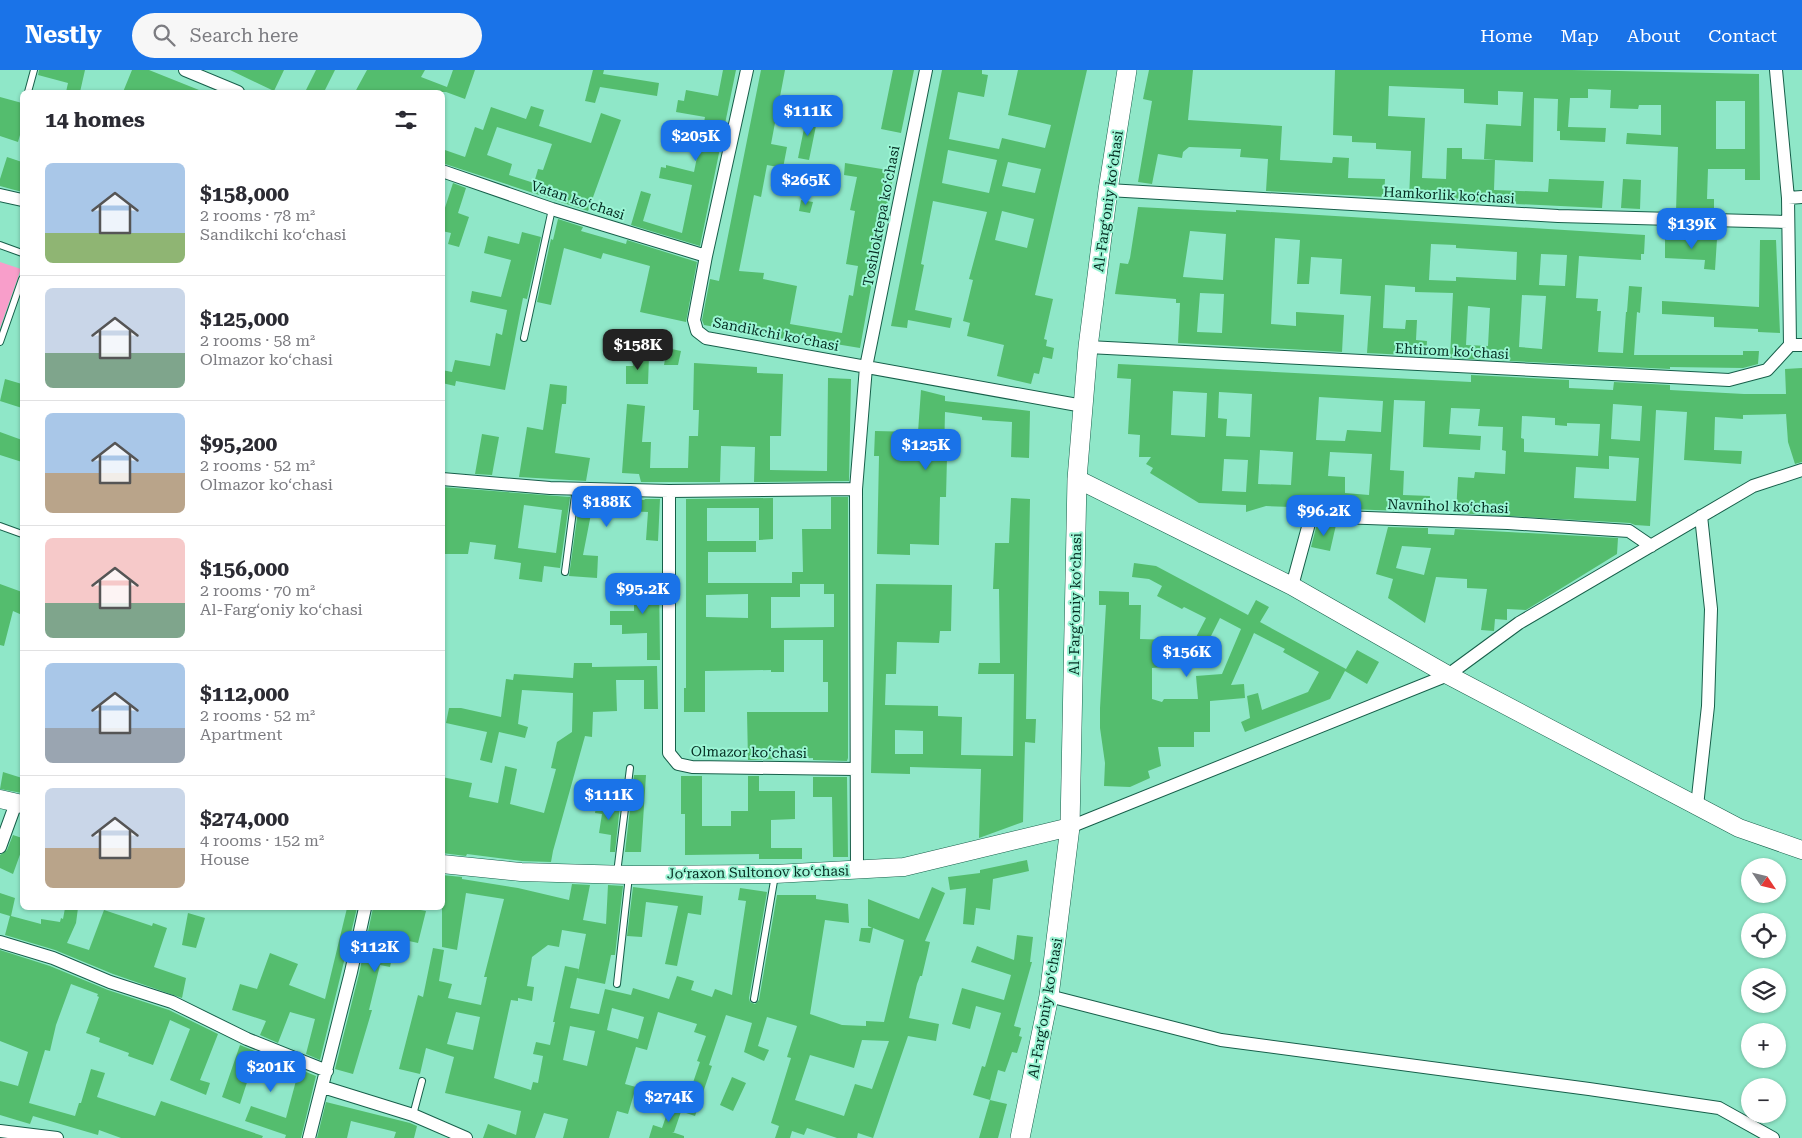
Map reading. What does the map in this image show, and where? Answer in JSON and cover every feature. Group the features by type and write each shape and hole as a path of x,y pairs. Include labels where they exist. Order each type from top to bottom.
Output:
{"main road":[{"name":"Al-Fargʻoniy koʻchasi","path":"1020,1138 1049,996 1070,827 1077,479 1088,347 1108,190 1128,70"},
{"path":"1077,479 1292,586 1448,675 1739,828 1802,850"},
{"name":"Joʻraxon Sultonov koʻchasi","path":"445,864 521,872 623,874 775,874 857,870 904,867 1070,827"}],"street":[{"path":"185,70 233,90"},
{"name":"Sandikchi koʻchasi","path":"747,70 706,256 694,320 697,331 706,338 1083,406"},
{"name":"Toshloktepa koʻchasi","path":"866,367 926,70"},
{"path":"1776,70 1788,198 1796,345"},
{"name":"Vatan koʻchasi","path":"445,172 552,209 706,256"},
{"name":"Hamkorlik koʻchasi","path":"1108,190 1558,216 1788,222"},
{"path":"0,195 20,200"},
{"path":"1788,198 1802,197"},
{"name":"Ehtirom koʻchasi","path":"1088,347 1729,380 1767,370 1796,345"},
{"path":"857,870 856,489 866,367"},
{"path":"1070,827 1448,675 1520,623 1701,516 1753,486 1802,470"},
{"path":"445,479 550,488 669,491 856,489"},
{"name":"Olmazor koʻchasi","path":"669,491 668,753 678,764 692,767 856,769"},
{"name":"Navnihol koʻchasi","path":"1292,586 1311,516 1508,523 1629,531 1651,546"},
{"path":"1697,806 1708,706 1711,609 1701,516"},
{"path":"0,846 13,802"},
{"path":"309,1138 327,1071 365,910"},
{"path":"0,942 53,958 110,982 172,1002 247,1039 327,1071"},
{"path":"1049,996 1221,1040 1719,1108 1773,1138"},
{"path":"323,1087 413,1115 465,1138"},
{"path":"0,1132 57,1138"}],"lane":[{"path":"29,90 34,70"},
{"path":"524,338 552,209"},
{"path":"0,246 20,252"},
{"path":"0,342 20,285"},
{"path":"565,572 576,488"},
{"path":"0,526 20,533"},
{"path":"617,984 630,768"},
{"path":"754,999 775,874"},
{"path":"413,1115 422,1081"}],"shaded area":[{"path":"0,262 20,269 20,272 0,328"}],"building":[{"path":"39,70 85,70 80,90 66,90 68,83 38,75"},
{"path":"132,70 149,70 199,90 124,90"},
{"path":"230,70 284,70 274,90"},
{"path":"316,70 335,70 325,90 306,90"},
{"path":"367,70 425,70 421,77 447,87 453,70 475,70 465,99 445,92 445,90 356,90"},
{"path":"593,70 604,70 603,74 659,83 657,96 600,87 595,103 585,101"},
{"path":"723,70 736,70 700,246 631,225 641,191 651,194 643,221 682,233 692,185 659,178 661,167 666,168 666,165 694,172 705,117 676,112 678,100 684,101 686,90 718,96"},
{"path":"761,70 785,70 771,144 787,147 783,168 767,165 761,197 754,195 739,271 764,273 763,279 797,286 790,324 842,333 849,295 853,296 858,266 846,264 855,211 850,210 857,177 844,175 845,163 894,171 879,260 876,259 860,348 787,336 787,340 704,325 702,320 710,279 719,281"},
{"path":"893,70 914,70 901,133 881,129"},
{"path":"942,70 982,70 982,74 988,75 984,97 958,92 949,139 999,149 1002,138 1045,148 1051,125 1008,115 1018,70 1087,70 1035,295 1053,299 1044,339 1047,340 1046,346 1054,348 1052,359 1043,357 1039,374 1034,373 1031,384 997,376 1004,345 967,336 970,323 963,321 973,280 969,279 987,212 933,201 921,264 924,265 915,310 952,318 950,328 908,320 907,328 891,326","holes":["948,150 997,160 989,193 942,183","1008,162 1041,169 1035,193 1002,186","1002,211 1034,219 1027,248 995,240"]},
{"path":"1149,70 1193,70 1188,120 1282,126 1280,160 1332,163 1333,157 1349,158 1348,178 1385,179 1384,197 1266,191 1268,159 1240,157 1241,149 1189,147 1183,152 1182,158 1158,154 1152,184 1138,182 1152,101 1143,99"},
{"path":"1335,70 1572,70 1759,74 1760,180 1745,180 1745,169 1708,169 1707,199 1714,199 1714,212 1676,211 1678,147 1626,144 1627,133 1661,135 1661,105 1639,105 1638,109 1610,108 1611,90 1588,89 1588,98 1570,98 1568,127 1606,128 1605,142 1560,140 1560,131 1557,131 1558,99 1534,98 1533,162 1495,160 1494,190 1548,192 1549,179 1604,181 1602,208 1409,199 1411,151 1376,149 1376,143 1352,142 1352,136 1333,135","holes":["1389,86 1464,89 1464,103 1498,105 1498,91 1523,92 1521,126 1486,124 1484,159 1495,160 1462,159 1462,148 1447,148 1446,179 1422,178 1425,118 1388,116","1716,101 1745,101 1745,149 1716,149"]},
{"path":"0,97 20,102 20,135 18,142 0,136"},
{"path":"531,106 544,110 539,126 591,143 601,113 621,120 588,211 445,164 445,150 465,157 475,127 483,130 491,107 526,119","holes":["497,127 552,144 543,170 538,169 534,183 509,175 512,164 487,155"]},
{"path":"807,114 818,116 809,160 798,158"},
{"path":"7,157 20,161 20,191 0,186 0,179"},
{"path":"1623,179 1641,180 1640,209 1621,208"},
{"path":"453,183 466,188 458,213 469,217 459,247 448,244 451,233 445,232 445,208"},
{"path":"801,200 813,202 810,213 799,211"},
{"path":"1138,207 1236,212 1236,210 1645,235 1644,254 1641,254 1641,260 1579,256 1576,298 1598,299 1597,311 1601,311 1598,352 1623,353 1629,286 1642,287 1640,313 1637,312 1634,355 1743,355 1743,351 1759,351 1758,364 1743,368 1670,367 1670,369 1450,358 1453,293 1415,292 1415,287 1385,285 1383,328 1405,329 1406,320 1417,320 1416,340 1427,341 1426,356 1367,353 1371,296 1340,294 1342,259 1311,257 1309,284 1297,284 1300,240 1275,238 1271,324 1296,326 1296,312 1344,315 1342,352 1178,343 1180,303 1176,303 1176,299 1115,294 1120,263 1128,264","holes":["1190,231 1226,234 1223,280 1183,277","1431,244 1456,245 1456,248 1517,252 1516,280 1456,277 1456,281 1429,280","1541,254 1567,255 1565,286 1539,285","1200,293 1224,294 1222,333 1197,332","1522,295 1546,296 1542,349 1519,347","1468,306 1490,308 1488,346 1466,345"]},
{"path":"558,219 583,227 581,231 626,244 627,240 697,262 686,322 640,312 650,266 603,253 601,259 564,248 551,305 537,302 551,239 553,240"},
{"path":"522,232 541,237 527,299 523,298 505,390 456,381 455,386 445,384 445,371 452,372 455,360 490,366 496,333 502,335 507,310 470,302 472,291 501,297 511,260 484,253 488,236 519,244"},
{"path":"1665,236 1717,239 1715,270 1704,269 1705,260 1665,258"},
{"path":"1760,240 1776,240 1780,333 1758,332 1758,329 1714,327 1714,317 1662,314 1662,301 1759,307"},
{"path":"667,348 681,351 678,365 664,365"},
{"path":"649,356 648,384 626,384 626,366 633,366 632,357"},
{"path":"694,363 757,367 757,373 783,374 781,436 770,436 770,470 827,471 828,378 851,379 849,481 754,482 755,447 721,446 720,482 641,482 639,474 622,473 627,404 645,406 642,442 651,442 650,468 688,468 689,436 698,436 699,410 693,410"},
{"path":"1118,364 1471,382 1471,375 1569,380 1569,388 1613,390 1614,382 1670,385 1670,390 1786,394 1785,369 1802,368 1802,462 1795,464 1788,442 1786,414 1743,415 1743,419 1715,417 1714,450 1742,451 1741,464 1684,460 1687,412 1656,410 1650,526 1630,523 1456,513 1458,477 1474,478 1475,472 1505,474 1506,451 1502,450 1503,427 1478,426 1480,409 1451,408 1449,434 1481,436 1480,450 1423,447 1425,401 1394,400 1390,470 1404,471 1403,495 1430,496 1429,512 1266,506 1246,512 1246,505 1199,503 1150,473 1153,468 1146,464 1151,457 1139,457 1140,435 1128,434 1131,379 1117,378","holes":["1173,391 1207,393 1205,437 1171,435","1219,392 1252,394 1250,437 1226,436 1227,419 1218,418","1319,397 1383,401 1381,432 1347,430 1345,441 1316,440","1613,404 1642,406 1640,441 1611,439","1522,416 1555,418 1555,425 1567,426 1567,423 1600,424 1598,456 1524,452 1524,439 1521,438","1260,450 1293,452 1291,485 1258,484","1330,452 1372,454 1369,495 1345,493 1345,477 1328,476","1609,456 1639,458 1636,501 1574,498 1576,467 1609,469","1224,459 1248,460 1246,492 1222,491"]},
{"path":"5,379 20,383 20,407 0,401"},
{"path":"550,384 567,386 566,404 562,404 555,453 590,458 586,481 519,477 527,427 543,430"},
{"path":"921,390 945,396 945,401 1030,411 1029,458 1011,457 1012,422 982,420 982,417 945,412 944,457 947,457 946,497 940,497 939,545 910,544 910,555 877,554 879,456 874,456 875,431 918,432"},
{"path":"0,432 20,439 20,461 0,455"},
{"path":"482,434 499,437 492,475 475,474"},
{"path":"445,487 570,497 560,568 544,566 542,582 519,579 521,563 494,559 496,545 470,542 468,554 445,554","holes":["524,505 562,510 556,553 518,548"]},
{"path":"580,497 660,499 658,541 646,540 648,512 602,510 602,513 591,514 583,555 598,556 597,578 569,576"},
{"path":"831,497 848,497 847,761 813,760 813,758 748,760 747,712 828,712 828,682 823,682 823,640 784,640 784,672 771,672 771,670 705,671 705,712 684,712 684,688 686,688 686,499 773,498 773,539 759,540 759,508 707,508 707,541 756,541 756,552 708,552 708,583 792,583 792,572 803,572 802,529 831,529","holes":["800,584 824,584 824,594 834,594 834,627 771,628 771,597 800,597","748,594 748,618 706,617 706,595"]},
{"path":"1011,498 1030,499 1026,719 1036,719 1035,743 1025,742 1023,822 979,838 981,769 910,767 910,774 871,773 876,584 952,585 951,631 940,631 939,643 897,642 896,674 886,674 885,705 938,706 938,716 962,717 961,755 1013,756 1014,674 978,674 979,663 1000,663 999,589 993,589 995,543 1009,543","holes":["895,730 923,731 923,754 895,754"]},
{"path":"1317,524 1336,525 1330,551 1311,547"},
{"path":"1388,527 1428,528 1428,534 1454,535 1455,529 1618,538 1617,554 1526,610 1507,609 1507,620 1495,619 1494,631 1481,630 1487,589 1467,588 1467,579 1436,577 1425,623 1388,598 1393,579 1376,574","holes":["1402,546 1431,548 1424,575 1396,568"]},
{"path":"1134,563 1156,566 1248,615 1256,600 1269,607 1260,622 1346,669 1357,650 1379,662 1367,684 1345,671 1330,699 1245,732 1241,722 1250,718 1247,696 1258,693 1262,710 1308,692 1319,672 1283,652 1285,649 1254,633 1231,685 1244,684 1245,698 1210,701 1210,732 1194,732 1194,747 1158,747 1161,766 1148,771 1150,778 1130,787 1104,786 1105,763 1100,728 1100,708 1106,605 1099,605 1099,591 1129,592 1129,605 1141,605 1140,639 1173,640 1163,667 1152,668 1152,699 1162,702 1164,699 1198,699 1196,676 1222,674 1241,629 1220,618 1200,661 1183,662 1206,618 1184,607 1182,609 1157,596 1162,586 1149,579 1132,577"},
{"path":"634,577 659,577 660,660 647,660 647,633 622,634 622,625 610,625 610,611 634,611"},
{"path":"0,584 20,591 20,614 13,611 4,646 0,645"},
{"path":"574,663 592,663 592,667 657,666 658,709 644,709 644,680 616,680 617,711 593,712 592,737 585,736 551,862 445,853 445,778 472,783 469,797 498,803 505,766 517,769 510,804 544,813 556,769 551,768 557,742 572,732 573,693 522,690 518,724 528,727 525,738 499,732 492,763 480,760 487,732 446,723 449,708 461,708 501,717 506,679 513,680 514,674 573,678"},
{"path":"3,772 20,777 20,793 0,789"},
{"path":"634,775 646,775 641,852 625,852"},
{"path":"681,776 702,776 702,826 731,826 731,811 748,811 748,776 759,776 759,791 795,791 795,819 771,820 771,848 802,848 802,859 759,859 759,854 685,855 685,814 681,814"},
{"path":"813,777 847,777 848,857 833,857 832,797 813,797"},
{"path":"597,801 620,805 615,852 610,852 611,835 599,833 602,814 595,813"},
{"path":"13,835 20,837 20,855 13,874 0,868 0,855 7,850"},
{"path":"1027,860 1029,871 993,879 990,910 976,908 974,925 963,924 966,888 950,890 948,877 980,873 980,870"},
{"path":"445,875 518,888 569,900 572,884 590,885 583,920 606,924 608,885 623,886 615,955 611,955 605,984 577,978 570,1008 599,1014 605,989 631,995 633,988 669,999 677,976 694,981 691,990 712,997 715,989 732,995 746,901 738,900 740,888 767,892 749,998 750,1002 755,1004 759,1000 777,895 816,895 816,899 848,904 849,923 825,920 810,1014 842,1025 866,1026 866,1021 884,1022 904,940 873,928 870,943 859,941 861,928 872,928 868,926 868,899 919,919 932,887 945,893 925,941 930,942 909,1018 939,1024 936,1041 908,1036 873,1138 858,1133 857,1138 837,1138 807,1128 804,1135 792,1131 790,1138 775,1138 779,1126 771,1123 791,1058 787,1057 797,1026 767,1017 758,1046 769,1050 764,1061 744,1052 752,1023 726,1015 709,1065 712,1066 695,1116 683,1112 700,1062 697,1061 706,1036 694,1032 697,1024 658,1012 647,1050 636,1047 625,1084 636,1087 628,1114 617,1111 609,1138 563,1138 568,1119 544,1113 535,1138 483,1138 488,1124 516,1135 521,1111 445,1093 454,1057 426,1048 420,1074 399,1069 418,995 423,997 433,948 444,950 439,981 452,984 448,998 481,1005 487,977 484,977 504,899 466,893 457,950 442,947 442,910 445,910","holes":["562,930 586,934 579,969 565,966 553,1022 555,1022 550,1045 536,1042 533,1054 543,1056 538,1083 533,1082 531,1090 494,1078 511,1000 518,1001 518,998 532,1001 534,987 527,986 532,957 548,945 559,947","612,1008 644,1017 638,1039 607,1030","456,1012 480,1017 473,1050 447,1044","570,1026 595,1031 587,1066 563,1060","862,1040 889,1041 872,1089 855,1084 844,1116 795,1100 810,1055 854,1068"]},
{"path":"633,887 703,896 701,915 688,913 677,966 665,964 678,906 646,902 642,937 627,936"},
{"path":"0,893 15,898 11,916 41,924 41,919 60,922 61,918 63,919 65,910 78,910 76,923 67,943 89,950 104,910 152,926 153,923 167,928 154,967 186,978 182,998 113,974 55,950 5,935 10,916 0,913"},
{"path":"347,910 357,910 320,1060 306,1054 315,1019 290,1012 278,1043 260,1035 266,1021 232,1010 240,984 257,989 270,953 298,964 289,985 325,999"},
{"path":"373,910 426,911 418,943 400,939 398,945 395,945 390,967 380,965 369,1010 372,1010 353,1074 335,1069 359,974"},
{"path":"188,913 205,918 196,948 182,945"},
{"path":"1017,935 1033,937 1030,962 1032,962 1014,1026 1021,1028 1019,1036 1022,1037 1017,1053 1012,1052 1005,1072 998,1070 990,1100 973,1095 982,1066 985,1067 1001,1013 976,1006 970,1029 952,1024 962,988 1004,1000 1011,975 971,962 977,946 1014,960"},
{"path":"0,950 50,966 108,990 169,1010 218,1034 200,1080 210,1083 206,1095 170,1080 190,1029 170,1020 153,1065 128,1056 129,1053 99,1042 100,1038 86,1033 99,997 97,996 98,994 71,984 56,1025 50,1051 45,1050 29,1103 75,1116 91,1069 105,1073 97,1097 155,1116 161,1101 263,1136 262,1138 121,1138 99,1130 98,1135 33,1116 30,1124 0,1115 0,1081 18,1086 28,1052 0,1041"},
{"path":"240,1045 316,1076 301,1138 285,1138 286,1135 245,1121 251,1106 286,1118 297,1077 268,1065 264,1074 251,1070 240,1104 222,1097"},
{"path":"732,1077 746,1083 733,1111 720,1105"},
{"path":"672,1099 684,1103 674,1132 672,1132 684,1136 684,1138 649,1138 653,1125 662,1128"},
{"path":"990,1100 1007,1104 998,1138 979,1138"},
{"path":"326,1102 410,1123 417,1126 414,1138 394,1138 396,1132 351,1121 347,1138 317,1138"}]}
